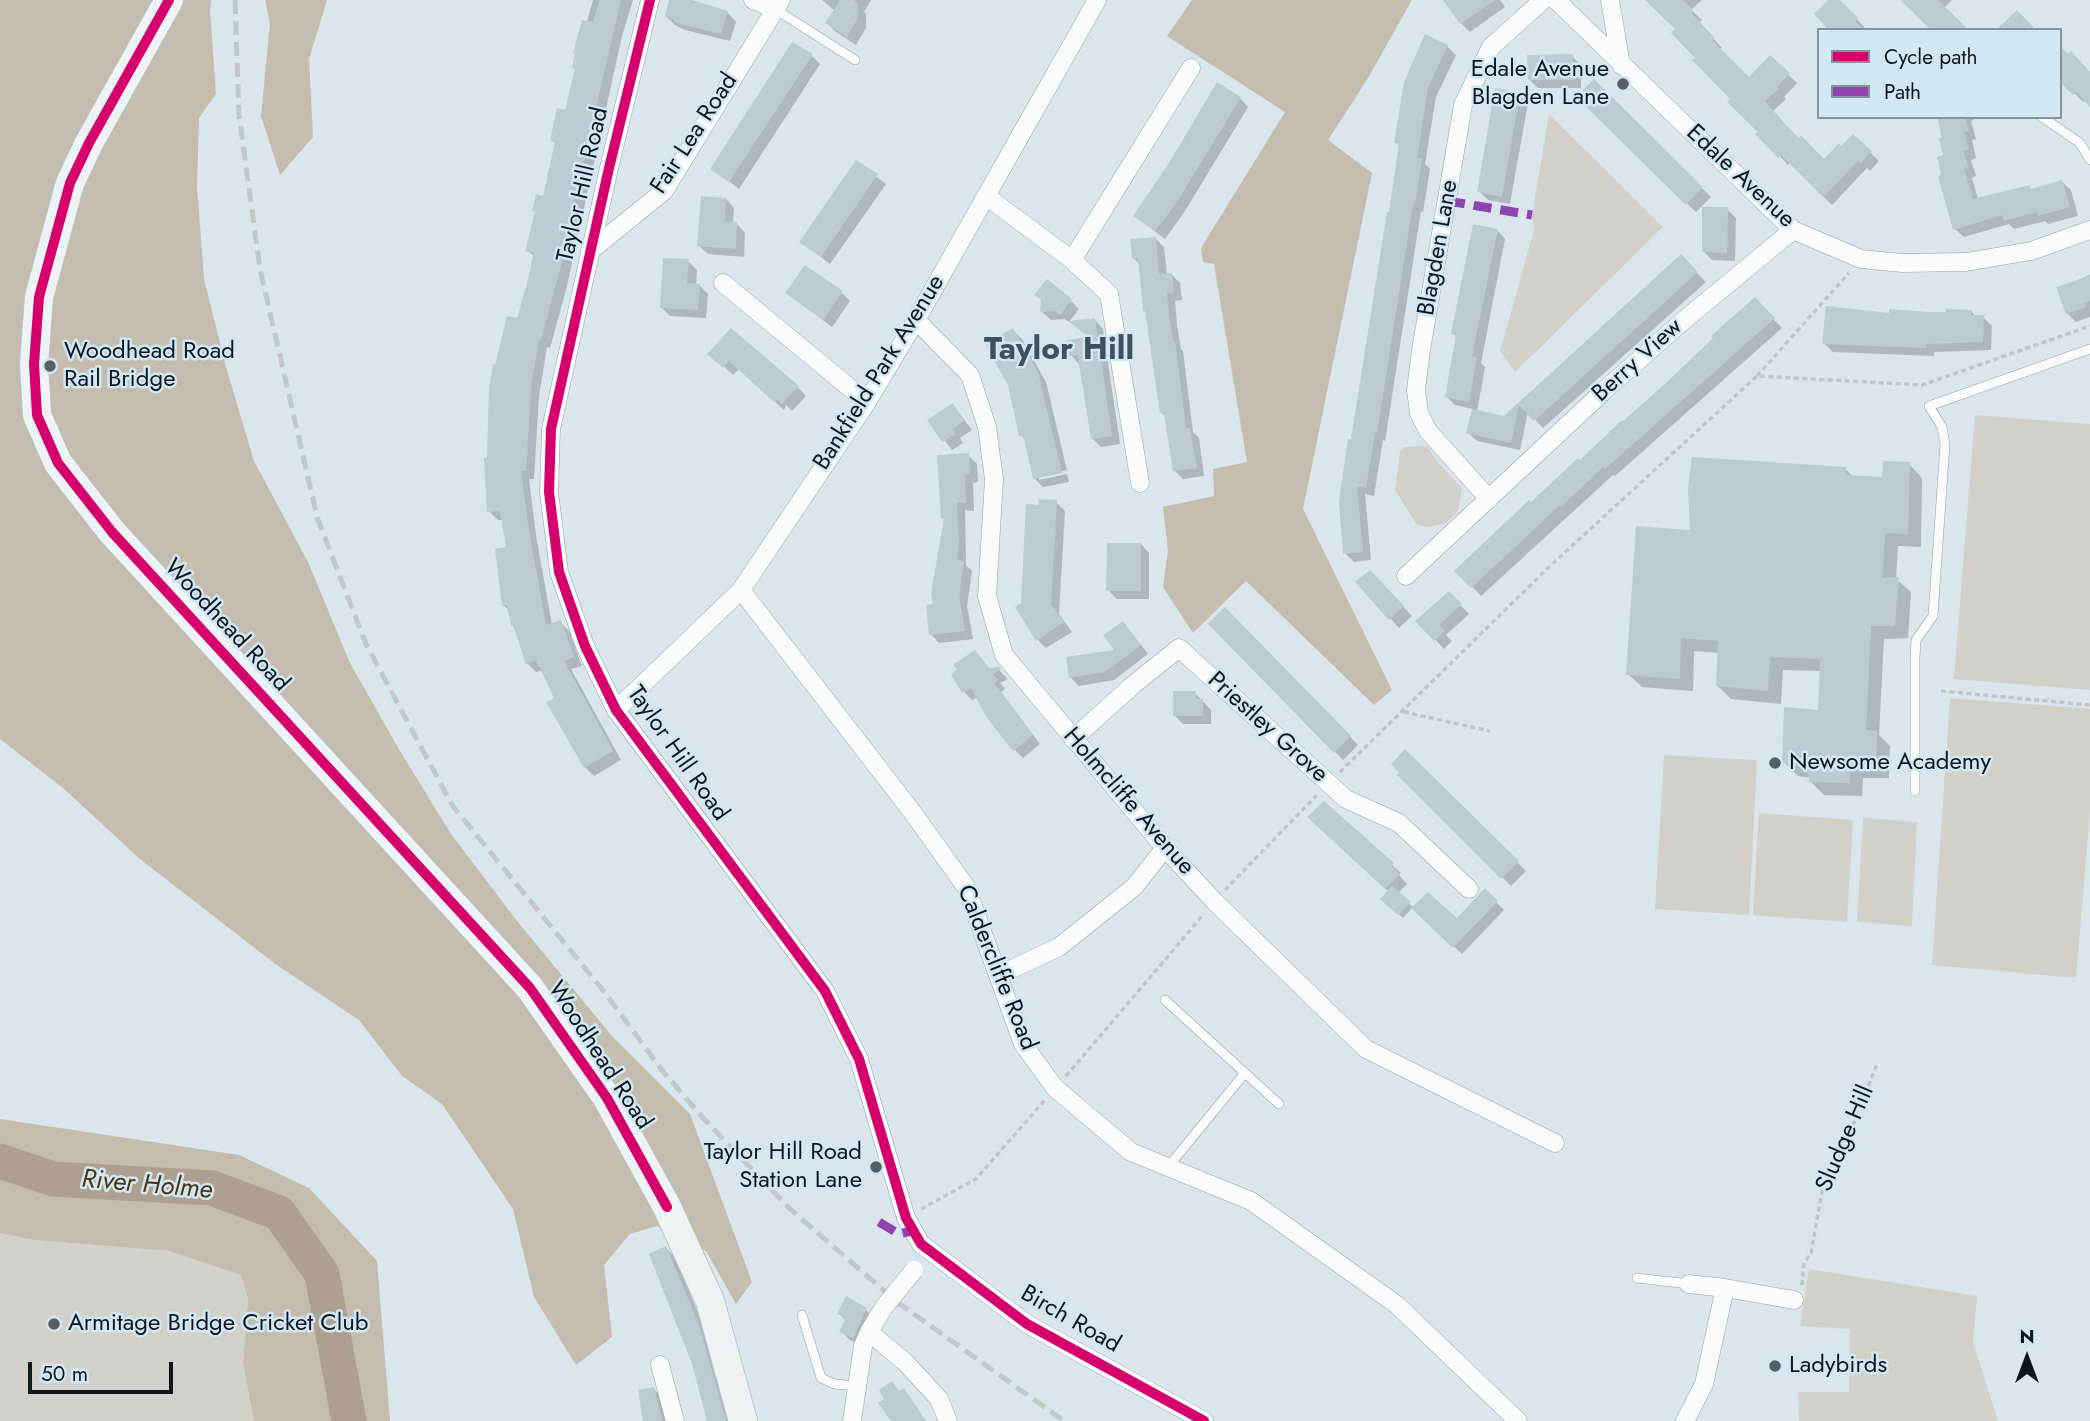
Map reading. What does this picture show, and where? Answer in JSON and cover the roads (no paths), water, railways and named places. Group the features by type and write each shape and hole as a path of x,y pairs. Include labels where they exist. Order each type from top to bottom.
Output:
{"main road":[{"name":"Woodhead Road","path":"169,0 89,143 70,183 39,297 34,364 37,415 58,463 112,532 530,988 607,1098 667,1207 710,1301 743,1421"}],"street":[{"name":"Taylor Hill Road","path":"650,0 551,429 549,492 559,572 585,646 615,710 825,990 859,1059 906,1218 921,1244"},
{"path":"753,0 778,4"},
{"name":"Bankfield Park Avenue","path":"615,710 741,590 867,401 916,320 1097,0"},
{"name":"Blagden Lane","path":"1489,499 1427,431 1419,413 1416,390 1463,105 1491,47 1543,0"},
{"name":"Edale Avenue","path":"1556,0 1793,230 1861,259 1902,263 1966,262 2031,251 2090,230"},
{"path":"1610,0 1621,65"},
{"name":"Fair Lea Road","path":"590,251 664,191 778,4"},
{"path":"1072,260 1166,92 1191,68"},
{"path":"986,196 1103,286 1112,304 1140,483"},
{"name":"Berry View","path":"1406,576 1606,389 1793,230"},
{"path":"723,283 867,401"},
{"name":"Holmcliffe Avenue","path":"916,320 970,375 987,427 994,479 987,596 1004,655 1165,848 1214,901 1366,1049 1555,1143"},
{"name":"Caldercliffe Road","path":"741,590 905,802 966,887 1023,1044 1055,1088 1131,1152 1251,1201 1397,1305 1518,1421"},
{"name":"Priestley Grove","path":"1073,739 1179,648 1346,799 1399,823 1469,889"},
{"path":"999,975 1059,947 1134,887 1165,848"},
{"path":"852,1421 863,1346 884,1307 914,1270 921,1244"},
{"name":"Birch Road","path":"921,1244 1027,1324 1204,1421"},
{"path":"1689,1284 1796,1296"},
{"path":"1685,1421 1704,1384 1726,1288"},
{"path":"869,1332 906,1363 939,1399 948,1421"},
{"path":"660,1364 675,1421"}],"lane":[{"path":"778,4 855,60"},
{"path":"2045,119 2080,143 2090,160"},
{"path":"1915,791 1916,640 1933,616 1945,444 1942,427 1929,406 2090,349"},
{"path":"1165,1000 1279,1104"},
{"path":"1168,1167 1245,1073"},
{"path":"1637,1278 1689,1284"},
{"path":"802,1315 821,1378 834,1384 858,1386"}],"waterway":[{"name":"River Holme","path":"0,1161 53,1179 212,1188 279,1213 322,1274 349,1421"}],"railway":[{"path":"235,0 239,114 260,269 317,517 366,644 452,805 606,994 661,1069 703,1118 788,1207 897,1302 1064,1421"}],"place":[{"name":"Edale Avenue Blagden Lane","path":"1623,84"},
{"name":"Woodhead Road Rail Bridge","path":"50,366"},
{"name":"Newsome Academy","path":"1775,763"},
{"name":"Taylor Hill Road Station Lane","path":"876,1167"},
{"name":"Armitage Bridge Cricket Club","path":"54,1324"},
{"name":"Ladybirds","path":"1775,1366"}],"district":[{"name":"Taylor Hill","path":"1059,351"}]}
